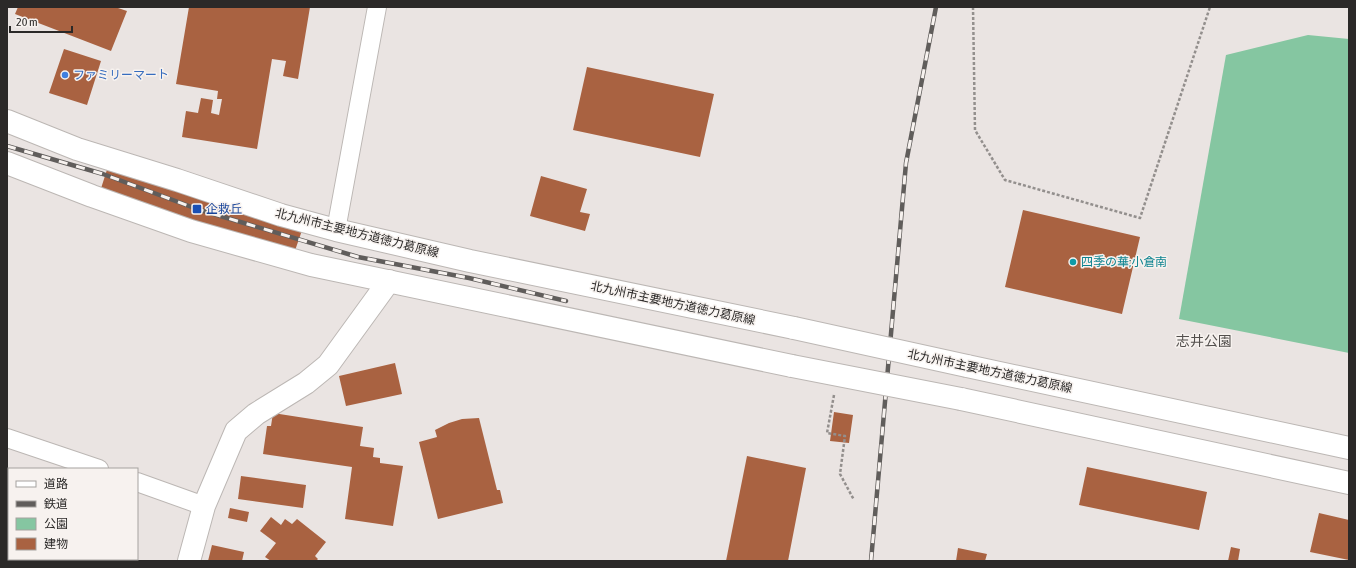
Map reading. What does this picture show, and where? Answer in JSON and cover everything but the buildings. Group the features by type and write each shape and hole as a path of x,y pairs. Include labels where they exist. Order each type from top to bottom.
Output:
{"main road":[{"name":"北九州市主要地方道徳力葛原線","path":"7,121 78,149 281,215 336,230 470,261 794,328 1349,448"},
{"path":"7,163 92,196 191,231 311,265 792,366 961,399 1349,483"},
{"path":"189,561 204,506 236,431 256,414 306,383 328,365 389,281"}],"street":[{"path":"336,230 377,7"},
{"path":"7,438 96,468"},
{"path":"138,482 204,506"}],"path":[{"path":"973,7 975,130 1005,180 1140,218 1210,7"},
{"path":"834,394 827,433 845,436 840,474 854,500"}],"green space":[{"path":"1308,35 1349,39 1349,353 1179,319 1226,55"}],"railway":[{"path":"871,561 906,163 936,7"},
{"path":"7,146 103,174 197,209 358,257 469,278 566,301"}],"place":[{"name":"ファミリーマート","path":"65,75"},
{"name":"企救丘","path":"197,209"},
{"name":"四季の華;小倉南","path":"1073,262"}],"district":[{"name":"志井公園","path":"1204,341"}]}
